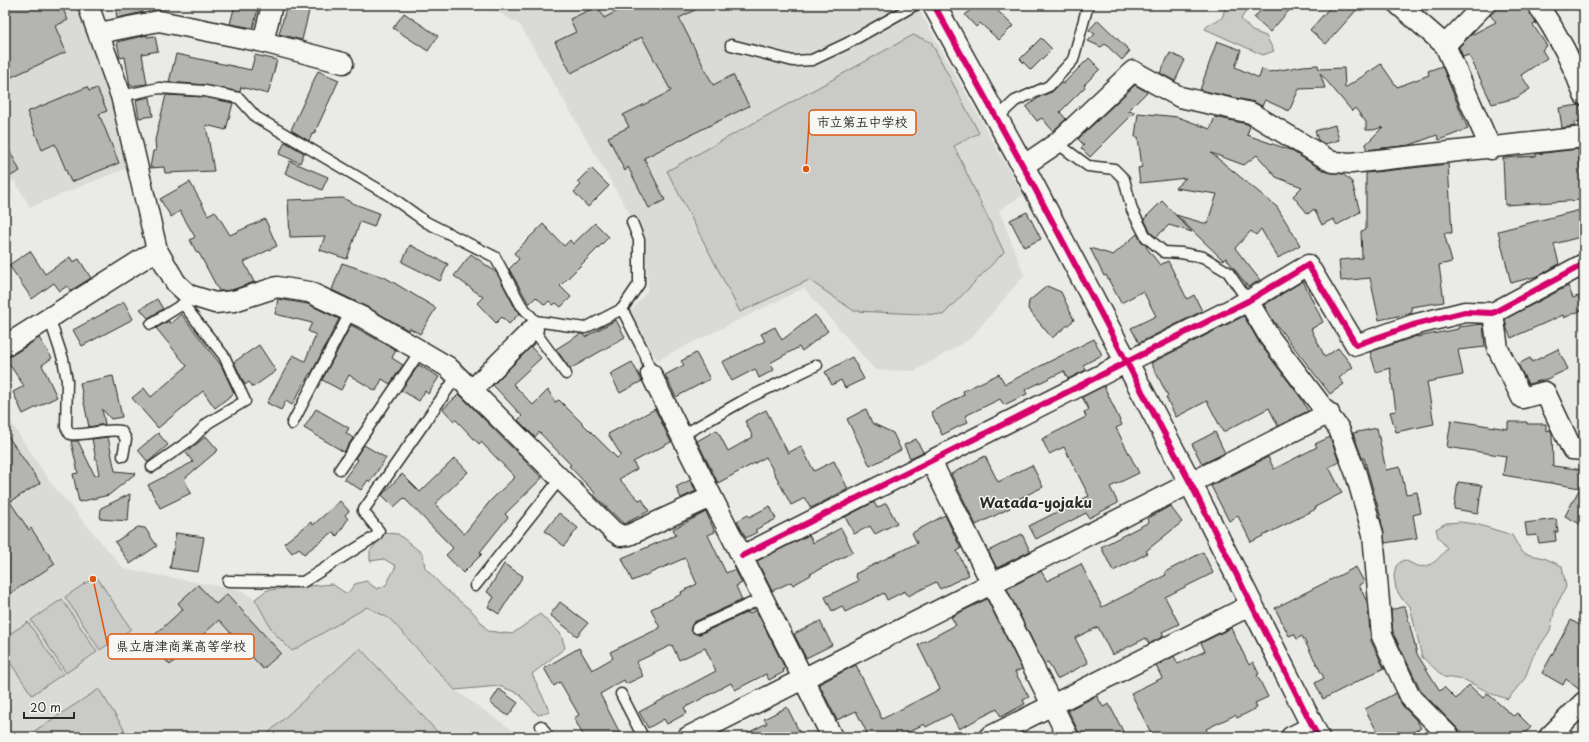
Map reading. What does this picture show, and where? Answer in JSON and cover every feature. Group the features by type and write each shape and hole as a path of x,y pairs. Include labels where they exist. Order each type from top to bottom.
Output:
{"street":[{"path":"88,5 121,96 157,250 186,300 215,302 234,301 277,288 309,292 351,312 421,350 448,367 613,531 621,536 629,535 711,497"},
{"path":"263,42 272,5"},
{"path":"934,5 1023,166 1191,484 1315,732 1291,737"},
{"path":"1399,5 1445,45 1491,149"},
{"path":"1445,45 1484,5"},
{"path":"1538,5 1554,28 1575,68 1584,95"},
{"path":"99,33 159,21 263,42 343,63"},
{"path":"1023,166 1056,143 1133,71 1180,97 1251,113 1332,162 1352,163 1491,149 1584,137"},
{"path":"5,346 157,250"},
{"path":"742,556 1248,301 1308,266 1356,345 1413,324 1465,312 1492,313 1584,264"},
{"path":"1248,301 1270,338 1339,429 1356,474 1372,534 1382,636 1411,698 1450,737"},
{"path":"1492,313 1498,349 1522,398 1545,392 1572,448 1584,450"},
{"path":"472,390 534,325"},
{"path":"651,374 832,737"},
{"path":"688,737 1329,414"},
{"path":"931,461 1068,737"},
{"path":"989,737 1251,605"},
{"path":"1548,737 1584,702"}],"lane":[{"path":"731,45 793,61 802,62 812,60 846,44 915,5"},
{"path":"997,118 1015,101 1049,86 1073,60 1088,5"},
{"path":"121,96 159,88 205,91 238,98 256,117 390,196 426,222 495,257 521,305 566,374"},
{"path":"1056,143 1088,166 1114,169 1124,179 1132,210 1146,237 1164,252 1181,252 1203,257 1228,272 1248,301"},
{"path":"534,325 585,328 622,309 640,284 639,240 632,222"},
{"path":"151,324 186,300 224,356 245,401 208,423 192,439 152,467"},
{"path":"622,309 645,354 651,374"},
{"path":"292,424 351,312"},
{"path":"49,317 63,359 66,381 66,427 70,434 78,435 112,429 121,430 126,439 123,456"},
{"path":"340,469 421,350"},
{"path":"681,436 746,399 818,365"},
{"path":"228,581 303,582 376,536 379,531 363,511 457,376"},
{"path":"475,586 560,478"},
{"path":"697,628 763,598"},
{"path":"621,694 643,737"},
{"path":"541,726 548,737"}],"shaded area":[{"path":"5,5 74,5 109,85 129,167 30,207 14,180 5,183"},
{"path":"486,5 916,5 1023,195 999,210 1024,275 970,339 915,371 875,370 804,288 657,360 630,312 648,290 645,240 520,25"},
{"path":"1226,5 1250,5 1241,19 1252,31 1266,36 1274,51 1263,55 1205,29 1208,25 1222,18"},
{"path":"913,35 931,42 979,133 954,146 1004,252 943,315 854,311 809,280 740,312 667,171"},
{"path":"5,413 50,482 124,569 239,590 255,599 273,632 292,651 366,607 390,619 455,690 522,737 5,737"},
{"path":"1460,522 1476,524 1512,535 1522,553 1544,558 1562,566 1566,587 1555,608 1550,631 1533,656 1525,678 1508,699 1492,694 1465,680 1444,677 1422,657 1410,606 1402,599 1396,589 1394,576 1396,566 1403,560 1422,566 1427,566 1435,562 1447,548 1438,537 1436,529 1446,523"},
{"path":"385,533 398,534 423,554 425,568 444,588 473,612 488,631 512,634 540,614 561,634 565,648 532,674 550,712 538,715 518,693 499,686 455,690 390,619 367,607 292,651 273,632 255,599 267,590 332,584 347,594 355,584 366,581 377,589 386,585 396,566 384,559 370,561 370,551"},
{"path":"96,576 131,629 100,650 65,597"},
{"path":"62,599 97,652 66,673 31,620"},
{"path":"28,622 63,674 32,695 5,655 5,637"},
{"path":"360,648 442,737 264,737"},
{"path":"99,689 129,737 25,737"}],"building":[{"path":"5,5 61,5 68,20 55,26 66,52 5,80"},
{"path":"115,5 142,5 143,12 117,18"},
{"path":"235,5 259,5 253,28 230,24"},
{"path":"287,5 301,5 310,7 302,40 279,34"},
{"path":"629,5 705,5 679,18 713,85 733,75 749,106 644,158 665,200 649,208 628,167 625,171 608,137 629,127 623,115 671,91 642,37 571,73 555,42 576,32 570,19 598,6 604,18"},
{"path":"976,5 992,5 1013,26 999,40 980,23 976,27 965,15"},
{"path":"1265,5 1294,5 1270,32 1254,18"},
{"path":"1332,5 1361,5 1326,44 1310,30"},
{"path":"1502,5 1525,5 1536,23 1533,25 1547,46 1542,50 1547,58 1521,75 1530,89 1516,98 1492,104 1469,55 1463,57 1459,47 1471,35 1496,22 1490,15"},
{"path":"404,13 438,36 428,51 393,28"},
{"path":"1098,20 1130,51 1122,60 1105,44 1101,47 1088,41 1095,34 1089,30"},
{"path":"147,35 147,37 155,36 158,51 142,54 147,84 130,86 125,57 120,58 117,42"},
{"path":"1041,38 1052,49 1031,70 1020,59"},
{"path":"1217,41 1241,50 1235,67 1259,78 1262,69 1269,72 1318,65 1319,69 1344,68 1345,88 1381,64 1397,87 1429,75 1428,71 1442,66 1468,129 1439,140 1437,135 1410,145 1366,150 1366,144 1383,127 1373,130 1366,130 1366,122 1355,108 1352,111 1320,73 1325,88 1299,89 1289,111 1265,100 1262,106 1254,102 1200,90"},
{"path":"1170,53 1185,60 1175,81 1160,73"},
{"path":"176,54 251,70 255,55 277,60 268,94 241,87 240,92 206,85 169,82"},
{"path":"1089,58 1100,69 1084,85 1085,87 1060,112 1066,119 1053,131 1042,118 1037,121 1026,107 1041,96 1052,92 1061,83 1063,84"},
{"path":"318,71 339,80 314,134 312,134 309,141 291,130"},
{"path":"1135,85 1147,92 1128,111 1135,112 1090,157 1081,148 1084,145 1078,139"},
{"path":"87,87 89,91 97,88 107,111 99,114 119,163 71,182 55,144 42,150 27,112"},
{"path":"166,95 204,97 233,103 226,130 206,125 214,171 165,173 164,167 150,168 153,151 156,151 155,140"},
{"path":"150,97 153,116 139,118 136,100"},
{"path":"1579,105 1582,121 1575,122 1575,126 1562,128 1559,108"},
{"path":"1138,113 1178,117 1210,129 1215,117 1247,124 1250,126 1247,135 1290,150 1326,172 1343,174 1352,182 1360,212 1337,225 1333,219 1322,225 1314,209 1308,214 1293,196 1302,187 1276,177 1257,155 1244,165 1211,153 1277,207 1300,245 1278,258 1261,229 1256,235 1251,231 1235,248 1260,280 1248,287 1226,258 1223,260 1176,215 1207,224 1217,194 1175,188 1186,178 1140,183 1138,168 1142,167 1138,137 1135,137"},
{"path":"1335,125 1339,140 1325,144 1318,140 1315,131"},
{"path":"5,142 20,171 5,179"},
{"path":"285,142 304,153 300,163 279,154"},
{"path":"1578,149 1584,200 1505,205 1503,158 1536,156 1536,154"},
{"path":"290,161 328,177 322,190 285,173"},
{"path":"1448,164 1452,233 1444,233 1452,262 1439,265 1444,302 1411,307 1412,313 1379,320 1370,278 1341,281 1339,260 1362,258 1361,231 1366,230 1366,173"},
{"path":"591,168 609,186 588,207 574,192 581,185 577,182"},
{"path":"190,182 208,215 215,211 230,235 265,219 277,246 244,262 254,282 232,290 219,291 199,253 197,253 190,240 195,237 180,211 171,217 160,199"},
{"path":"343,198 379,213 374,227 360,222 347,259 320,250 325,236 290,237 288,200"},
{"path":"1162,201 1192,232 1169,225 1156,237 1151,233 1144,219"},
{"path":"1584,209 1584,236 1554,244 1559,264 1538,276 1511,283 1498,231"},
{"path":"1027,212 1041,239 1024,247 1010,220"},
{"path":"595,223 609,237 560,286 571,297 561,307 556,303 553,305 549,301 545,305 536,297 529,304 509,269 519,259 514,253 543,224 564,246 570,240 573,244"},
{"path":"1137,234 1160,265 1168,261 1187,299 1194,295 1202,311 1139,343 1131,328 1156,316 1143,291 1121,303 1106,275 1104,276 1090,248 1113,255"},
{"path":"410,245 448,264 440,281 402,262"},
{"path":"30,251 45,274 70,257 73,262 79,259 91,278 70,291 67,286 60,291 54,283 32,299 9,265"},
{"path":"471,254 497,273 515,308 520,313 509,324 502,317 496,323 477,303 483,297 454,276"},
{"path":"342,263 386,278 436,308 420,334 409,328 408,330 369,308 332,290"},
{"path":"1303,281 1323,322 1311,329 1325,357 1338,348 1353,367 1339,378 1344,384 1330,394 1272,319 1264,305"},
{"path":"1047,286 1061,292 1074,320 1052,338 1028,309 1029,301"},
{"path":"1568,286 1573,298 1578,296 1584,309 1564,318 1563,315 1511,338 1505,319"},
{"path":"157,299 163,309 148,318 140,309"},
{"path":"278,299 308,304 339,319 311,374 310,373 292,405 286,401 281,410 267,403 293,355 305,361 316,335 308,331 312,323 275,314"},
{"path":"124,302 133,319 82,346 73,330"},
{"path":"181,314 221,365 234,393 215,408 203,391 158,428 132,398 144,388 151,397 187,366 156,328 169,321 170,324"},
{"path":"815,315 828,331 802,351 799,347 770,363 774,370 759,378 755,369 732,381 722,362 765,341 761,334 775,327 782,340"},
{"path":"1244,316 1260,344 1301,398 1308,411 1278,426 1269,408 1223,432 1207,401 1176,417 1166,397 1168,396 1151,363"},
{"path":"616,320 625,337 570,369 556,349 580,334 583,334 585,337"},
{"path":"1483,324 1485,347 1458,350 1463,375 1427,382 1434,424 1396,432 1390,412 1396,411 1390,368 1376,372 1370,352 1417,336 1458,329 1458,327"},
{"path":"351,325 396,350 392,358 403,365 390,384 382,379 376,391 349,375 341,390 322,380"},
{"path":"39,338 52,358 42,365 57,397 23,414 13,392 24,386 5,358 11,356"},
{"path":"1094,339 1102,355 1083,365 1086,370 1068,379 1064,371 1025,390 1027,394 1004,405 1000,399 965,416 968,422 942,435 931,412 964,395 963,391 999,374 1005,384"},
{"path":"259,345 276,371 253,387 249,382 245,385 234,362"},
{"path":"531,347 541,358 513,384 533,405 548,390 555,402 559,400 617,458 621,455 608,434 655,409 671,442 633,462 637,469 619,479 639,500 642,499 649,511 624,524 594,495 595,493 569,466 571,465 539,432 535,437 518,420 522,416 493,385"},
{"path":"1558,349 1568,369 1547,379 1528,384 1518,364 1530,358 1532,362"},
{"path":"696,353 710,379 676,397 665,375 684,365 681,361"},
{"path":"852,357 864,379 845,388 841,380 832,385 825,372"},
{"path":"632,362 642,381 620,393 610,374"},
{"path":"419,365 439,377 428,394 425,391 419,401 401,390"},
{"path":"113,376 122,417 111,419 102,409 105,424 89,427 80,383"},
{"path":"1104,386 1122,425 1116,428 1139,473 1110,487 1118,503 1089,518 1086,513 1036,539 1029,526 1089,496 1064,447 1049,454 1042,439 1086,417 1084,412 1089,410 1082,397"},
{"path":"459,394 542,478 505,514 508,517 480,552 482,554 463,573 446,555 453,548 404,498 394,507 382,495 402,474 420,492 455,458 468,472 435,504 464,534 491,500 515,477 481,442 479,444 443,409"},
{"path":"316,409 349,428 346,433 353,438 344,452 304,428"},
{"path":"866,409 872,423 893,433 901,450 870,466 847,419"},
{"path":"766,410 788,453 801,446 814,471 834,461 848,489 811,508 805,498 791,505 766,457 718,483 697,441 717,430 728,451 753,437 745,421"},
{"path":"1451,420 1508,429 1508,422 1546,424 1546,431 1550,430 1552,433 1553,466 1584,470 1584,526 1565,516 1580,488 1503,475 1506,456 1447,447"},
{"path":"1377,428 1386,470 1400,467 1406,494 1417,492 1421,513 1413,515 1417,538 1385,543 1380,514 1364,458 1362,458 1353,433"},
{"path":"5,432 40,483 10,502 29,530 31,528 55,564 5,597"},
{"path":"1215,432 1225,453 1202,464 1192,444"},
{"path":"158,433 168,445 148,462 138,450"},
{"path":"206,436 218,450 184,479 191,493 160,508 148,485 193,462 186,453"},
{"path":"108,437 115,471 136,473 109,495 79,502 73,474 78,473 71,441 78,441 95,476 99,474 92,439"},
{"path":"1330,437 1339,462 1329,467 1342,493 1315,507 1316,509 1251,542 1238,516 1229,521 1211,486 1268,457 1274,469 1317,447 1315,444"},
{"path":"916,439 923,452 910,458 904,445"},
{"path":"364,445 386,458 370,482 368,480 361,490 344,479 358,460 355,458"},
{"path":"985,456 998,482 1032,465 1043,487 1008,504 1010,508 976,525 951,474"},
{"path":"690,480 696,491 681,498 676,487"},
{"path":"1458,482 1482,485 1478,513 1454,509"},
{"path":"130,494 128,521 100,519 101,508"},
{"path":"340,501 349,511 345,515 348,519 337,536 333,532 304,554 299,548 292,553 284,543 311,522 313,525"},
{"path":"874,502 877,508 886,503 897,523 875,534 870,526 854,534 845,517"},
{"path":"770,506 776,519 755,530 757,532 746,538 737,521 748,515 749,517"},
{"path":"1170,506 1182,522 1146,551 1148,553 1113,571 1101,547 1149,522 1147,519"},
{"path":"706,512 715,532 708,535 726,573 735,569 742,583 736,586 742,600 694,622 691,627 691,631 696,634 700,634 748,612 749,614 756,610 785,668 783,670 784,672 769,680 766,674 735,690 731,683 684,708 687,713 667,724 664,719 648,728 639,712 716,671 705,648 679,660 672,645 636,662 643,676 626,684 624,680 600,694 622,737 584,737 574,718 579,715 560,682 554,686 544,668 579,648 592,670 613,658 610,652 660,628 651,609 682,594 681,592 697,584 685,558 632,581 622,558 676,535 673,529"},
{"path":"559,513 578,528 564,546 545,531"},
{"path":"945,515 961,549 957,551 969,575 940,589 936,582 908,596 905,591 887,600 884,593 845,612 842,606 832,611 825,597 858,581 855,574 917,543 912,533"},
{"path":"1556,519 1558,532 1555,532 1556,541 1539,543 1537,535 1527,536 1525,523"},
{"path":"138,527 145,528 157,546 130,564 115,542"},
{"path":"841,528 853,552 810,574 811,575 793,585 791,582 772,591 757,561 809,535 813,543"},
{"path":"176,533 204,537 198,572 170,568"},
{"path":"1022,534 1030,551 997,568 988,551"},
{"path":"1203,552 1213,573 1165,597 1179,624 1162,632 1164,636 1149,644 1146,638 1112,655 1098,627 1075,638 1088,663 1057,679 1048,662 1044,664 1007,589 1041,571 1047,581 1081,564 1102,607 1166,575 1165,572"},
{"path":"504,564 523,576 499,614 488,607 494,597 487,592"},
{"path":"1356,567 1364,582 1359,585 1367,602 1371,641 1384,668 1323,699 1315,683 1324,678 1302,636 1297,639 1294,634 1289,636 1275,608"},
{"path":"198,585 216,604 227,594 281,653 263,669 219,620 170,665 148,641 183,609 178,603"},
{"path":"987,599 1022,669 1015,672 1029,697 1023,700 1025,704 1001,717 997,709 959,729 951,714 926,727 924,724 899,737 869,737 856,711 837,720 819,684 856,665 882,719 940,689 918,645 956,625 951,617"},
{"path":"560,602 588,623 577,636 550,615"},
{"path":"1405,606 1417,654 1440,691 1444,687 1456,699 1469,685 1483,698 1487,693 1513,716 1517,713 1531,727 1522,737 1462,737 1458,729 1421,691 1393,633 1391,610"},
{"path":"1571,620 1584,628 1584,691 1581,691 1566,679 1563,685 1542,673"},
{"path":"820,621 832,645 806,658 794,634"},
{"path":"1231,628 1249,665 1253,662 1259,674 1257,675 1268,697 1255,703 1257,708 1237,718 1235,715 1206,729 1208,733 1201,737 1153,737 1131,693 1162,678 1156,666 1174,656 1178,664 1205,651 1201,643"},
{"path":"499,689 518,703 508,716 490,703"},
{"path":"1396,693 1403,706 1417,721 1421,728 1404,737 1380,737 1365,709"},
{"path":"1097,696 1103,707 1109,704 1126,737 1081,737 1068,710"},
{"path":"787,707 802,737 740,737 767,723 764,719"}],"cycle path":[{"path":"934,5 1023,166 1191,484 1318,737"},
{"path":"742,556 1248,301 1308,265 1356,345 1413,325 1465,312 1493,313 1584,264"}],"place":[{"name":"市立第五中学校","path":"806,169"},
{"name":"県立唐津商業高等学校","path":"93,579"}],"district":[{"name":"Watada-yojaku","path":"1036,503"}]}
